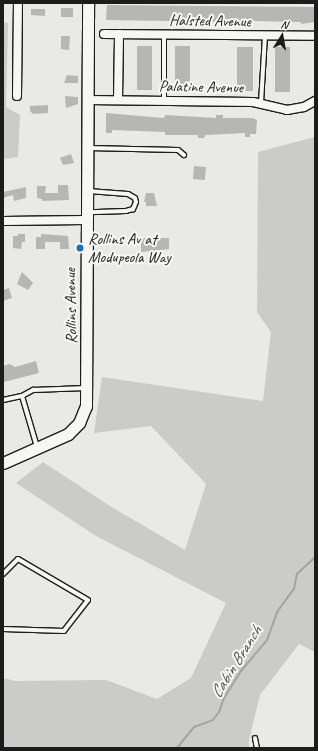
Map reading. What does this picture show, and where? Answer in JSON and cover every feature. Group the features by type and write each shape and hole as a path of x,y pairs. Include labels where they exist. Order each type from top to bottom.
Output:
{"street":[{"path":"17,96 18,3"},
{"name":"Rollins Avenue","path":"3,463 62,438 79,423 85,411 87,388 85,191 88,3"},
{"name":"Halsted Avenue","path":"104,34 315,36"},
{"path":"118,100 119,34"},
{"name":"Palatine Avenue","path":"87,100 261,102 287,110 314,102"},
{"path":"3,221 85,216"}],"lane":[{"path":"164,35 164,100"},
{"path":"261,102 265,36"},
{"path":"86,148 178,150 184,155"},
{"path":"85,191 128,194 135,198 136,202 133,208 126,212 85,216"},
{"path":"3,400 22,396 33,390 87,388"},
{"path":"22,396 37,449"},
{"path":"3,574 18,559 88,600 64,631 3,629"},
{"path":"255,738 257,748"}],"shaded area":[{"path":"3,22 8,23 6,107 20,115 18,157 3,159"},
{"path":"315,137 315,652 299,644 260,695 249,740 249,748 3,748 3,678 15,681 106,680 157,699 191,678 226,603 96,536 16,483 43,462 110,506 185,550 206,484 151,426 94,433 102,377 263,401 271,332 257,312 258,152"}],"building":[{"path":"107,5 315,7 315,22 301,24 301,22 252,21 238,23 238,20 228,22 106,20"},
{"path":"61,8 73,8 73,17 61,17"},
{"path":"31,9 45,9 45,16 31,15"},
{"path":"61,36 70,36 69,50 61,49"},
{"path":"137,46 152,46 152,90 137,90"},
{"path":"175,46 190,46 190,91 175,91"},
{"path":"237,47 253,47 253,91 237,91"},
{"path":"275,47 290,47 290,92 275,92"},
{"path":"67,75 78,76 78,83 64,83"},
{"path":"65,96 78,97 78,104 66,108"},
{"path":"48,105 48,113 33,114 30,111 30,106"},
{"path":"106,113 164,118 165,115 216,118 216,115 223,115 223,118 253,118 257,120 256,134 250,134 250,137 245,137 245,133 205,135 204,138 198,138 198,135 165,135 165,132 112,130 112,133 106,133"},
{"path":"71,154 74,163 63,165 60,158"},
{"path":"194,166 206,167 205,180 193,179"},
{"path":"58,185 68,185 69,200 42,201 42,199 37,198 37,186 46,186 45,193 58,193"},
{"path":"26,187 26,198 14,201 13,195 3,198 3,192"},
{"path":"146,193 154,193 157,206 146,206 146,202 144,202"},
{"path":"18,234 25,234 25,242 22,242 21,249 13,248 13,236 18,236"},
{"path":"41,234 68,236 69,249 60,249 60,242 45,242 45,249 36,249 36,237 41,237"},
{"path":"141,238 169,238 169,249 141,252"},
{"path":"22,272 33,283 28,290 17,284"},
{"path":"9,288 12,298 3,301 3,290"},
{"path":"36,361 39,373 4,382 3,366 10,364 15,367"}],"waterway":[{"name":"Cabin Branch","path":"177,748 194,727 213,720 219,712 224,698 241,671 267,640 277,612 294,589 297,574 315,557"}],"place":[{"name":"Rollins Av at Modupeola Way","path":"80,248"}]}
